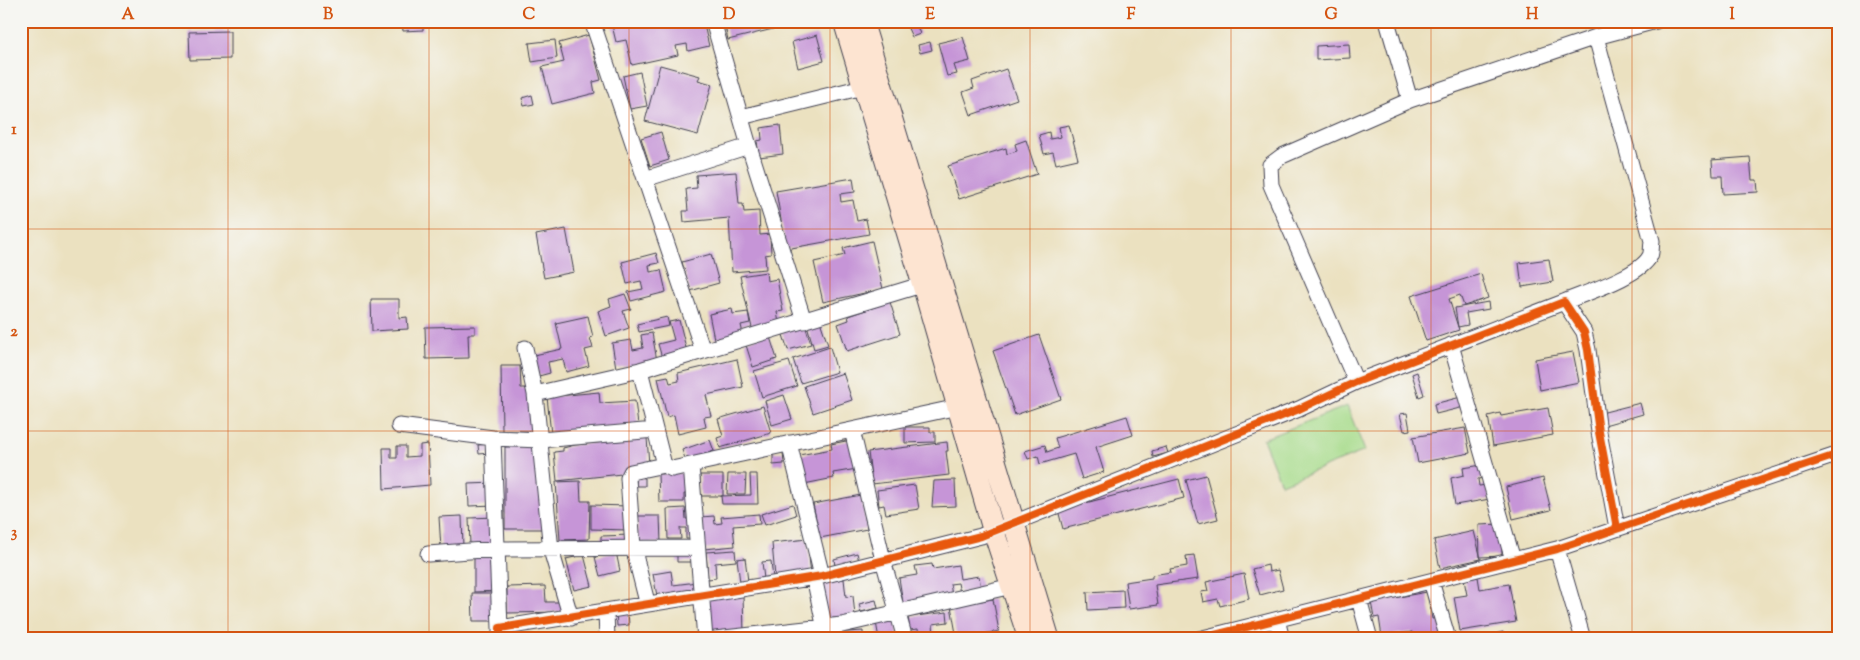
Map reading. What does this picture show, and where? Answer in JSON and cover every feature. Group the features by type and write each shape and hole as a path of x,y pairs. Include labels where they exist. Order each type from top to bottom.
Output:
{"main road":[{"path":"844,21 863,86 1013,522 1049,639"},
{"path":"862,21 931,282 958,407 993,529 1029,639"}],"street":[{"path":"592,21 703,351"},
{"path":"713,21 749,146 804,321"},
{"path":"1387,21 1410,100"},
{"path":"1356,382 1271,185 1270,165 1282,156 1410,100 1596,38 1656,21"},
{"path":"493,438 500,633 647,602 818,576 980,536 993,529 1299,409 1356,382 1564,302 1626,275 1645,264 1651,255 1652,241 1596,38"},
{"path":"741,116 863,86"},
{"path":"645,179 749,146"},
{"path":"535,394 640,370 931,282"},
{"path":"1564,302 1584,332 1599,432 1617,528"},
{"path":"1451,345 1513,560"},
{"path":"525,348 535,394 551,550 571,618"},
{"path":"640,370 664,465 672,470 958,407"},
{"path":"399,426 493,438 540,440 655,430"},
{"path":"852,430 883,560 905,639"},
{"path":"789,443 818,576 826,633"},
{"path":"1199,639 1557,549 1839,454"},
{"path":"647,602 633,547 628,478 631,472 664,465"},
{"path":"691,465 705,639"},
{"path":"428,554 497,549 697,548"},
{"path":"1557,549 1583,639"},
{"path":"1432,581 1448,639"},
{"path":"716,639 826,633 1012,586"},
{"path":"1359,599 1370,639"},
{"path":"606,610 607,639"},
{"path":"1277,620 1282,639"}],"green space":[{"path":"1347,406 1365,451 1281,484 1263,439"}],"building":[{"path":"402,21 423,21 423,30 403,31"},
{"path":"611,21 652,21 653,27 679,21 703,21 709,46 688,51 687,44 676,46 678,55 632,65 626,40 616,42"},
{"path":"724,21 771,21 773,29 728,40"},
{"path":"915,21 920,34 912,37 905,22"},
{"path":"230,31 230,59 190,60 189,32"},
{"path":"589,35 601,80 593,82 595,93 552,104 542,67 564,62 559,43"},
{"path":"817,35 824,61 798,68 792,42"},
{"path":"963,37 970,61 954,65 957,74 947,76 938,43"},
{"path":"555,40 557,58 532,62 529,43"},
{"path":"930,42 932,50 920,53 918,45"},
{"path":"1349,44 1350,58 1316,60 1316,46"},
{"path":"660,65 700,76 698,80 712,84 698,135 645,121"},
{"path":"1006,69 1017,99 971,115 963,92 974,88 972,81"},
{"path":"640,72 647,106 630,109 623,76"},
{"path":"532,95 534,104 524,106 522,98"},
{"path":"780,125 783,154 759,157 757,141 762,140 761,128"},
{"path":"1069,125 1078,159 1056,164 1053,152 1044,154 1039,135 1049,132 1050,139 1061,137 1059,127"},
{"path":"661,132 669,160 650,166 641,138"},
{"path":"1026,140 1037,174 959,199 948,166 1006,148 1007,154 1017,151 1015,144"},
{"path":"1750,157 1752,180 1757,180 1758,192 1723,194 1722,176 1713,176 1712,160"},
{"path":"736,172 739,204 743,204 744,212 759,211 760,235 770,234 771,254 765,255 766,269 732,272 729,218 684,222 683,211 688,211 686,189 697,188 696,175"},
{"path":"853,178 855,192 840,194 841,202 853,200 857,221 866,219 869,234 786,249 776,191"},
{"path":"566,229 574,272 544,278 536,235"},
{"path":"872,241 883,289 823,302 814,262 845,255 843,248"},
{"path":"656,253 659,263 649,265 650,272 661,270 666,292 631,301 628,292 643,289 641,281 627,284 622,262"},
{"path":"711,254 719,283 690,291 682,262"},
{"path":"1549,259 1553,282 1522,287 1519,263"},
{"path":"766,272 767,281 777,279 783,311 777,312 779,323 752,328 740,276"},
{"path":"1481,274 1488,298 1464,306 1460,295 1449,299 1459,330 1426,341 1411,296"},
{"path":"625,294 631,309 623,311 629,328 606,336 598,311 611,306 609,299"},
{"path":"371,299 399,299 399,318 407,317 408,329 372,331"},
{"path":"890,302 900,334 847,351 838,324 849,320 848,316"},
{"path":"1488,302 1489,309 1466,313 1468,325 1458,327 1455,308"},
{"path":"732,309 733,314 748,312 750,323 741,325 743,334 714,339 709,314"},
{"path":"588,316 593,337 590,338 593,348 585,350 589,366 566,372 563,359 548,362 550,373 539,376 534,355 562,349 556,323"},
{"path":"667,317 669,326 639,332 637,324"},
{"path":"679,320 687,352 662,358 658,344 674,340 669,322"},
{"path":"820,321 828,345 814,349 807,325"},
{"path":"805,325 811,344 788,350 782,332"},
{"path":"475,326 475,334 468,334 469,358 426,359 425,327"},
{"path":"652,333 657,361 616,368 612,343 631,340 633,350 643,348 641,335"},
{"path":"769,334 777,359 753,367 745,342"},
{"path":"1039,335 1061,399 1015,415 993,351"},
{"path":"830,347 837,372 801,383 793,359"},
{"path":"1573,352 1579,382 1540,390 1535,359"},
{"path":"737,359 743,387 706,395 711,416 704,417 706,427 678,434 674,415 667,417 658,378 668,376 670,383 679,381 678,373"},
{"path":"789,361 797,386 762,397 754,371"},
{"path":"501,366 520,366 521,388 535,388 535,431 502,431"},
{"path":"1417,372 1424,395 1419,397 1412,374"},
{"path":"843,373 852,400 813,413 804,386"},
{"path":"599,392 600,403 635,401 638,425 551,434 547,397"},
{"path":"784,395 792,419 772,425 765,401"},
{"path":"1461,397 1464,407 1436,414 1434,404"},
{"path":"1640,403 1643,414 1601,426 1597,414"},
{"path":"763,406 771,433 720,448 717,438 723,436 718,419"},
{"path":"1548,408 1553,435 1493,446 1488,416 1500,413 1501,416"},
{"path":"1407,413 1410,430 1404,431 1400,414"},
{"path":"1127,416 1133,435 1096,447 1104,472 1082,479 1074,454 1040,464 1038,456 1028,459 1025,451 1045,445 1047,452 1058,448 1055,438"},
{"path":"905,427 930,427 930,432 935,432 935,442 905,443"},
{"path":"1465,428 1470,453 1418,463 1413,437"},
{"path":"647,438 649,464 640,472 557,481 554,452 563,451 563,448 575,445"},
{"path":"710,440 714,451 686,461 682,450"},
{"path":"851,440 857,469 833,473 834,478 804,484 799,455 832,449 831,444"},
{"path":"947,442 948,451 946,451 949,475 872,484 868,452"},
{"path":"428,444 430,485 384,489 383,448 391,448 391,458 397,458 397,446 406,446 406,457 420,456 420,445"},
{"path":"490,444 490,453 479,454 478,445"},
{"path":"541,446 544,529 505,529 505,447"},
{"path":"1166,447 1168,453 1153,457 1152,451"},
{"path":"773,452 783,452 784,464 773,465"},
{"path":"1482,465 1484,478 1478,479 1479,486 1487,485 1490,499 1455,505 1451,478 1464,475 1463,468"},
{"path":"691,473 691,494 684,494 684,502 659,502 658,474"},
{"path":"728,474 746,474 745,494 727,494"},
{"path":"750,474 757,474 758,504 722,504 721,496 751,495"},
{"path":"700,475 723,475 723,496 700,496"},
{"path":"1206,475 1218,519 1198,524 1186,480"},
{"path":"637,477 645,478 645,486 636,486"},
{"path":"1543,478 1551,510 1513,519 1506,487"},
{"path":"1179,479 1184,498 1063,529 1058,510"},
{"path":"955,480 956,506 932,507 934,481"},
{"path":"580,481 581,501 590,501 589,539 560,540 556,482"},
{"path":"495,483 495,505 469,506 468,484"},
{"path":"915,485 919,509 886,514 884,505 879,506 877,490"},
{"path":"861,495 867,529 820,538 813,504"},
{"path":"793,504 796,515 765,525 761,514"},
{"path":"591,505 629,506 628,530 591,529"},
{"path":"685,508 686,519 693,518 694,539 686,539 686,528 680,528 681,539 668,539 667,509"},
{"path":"759,514 760,524 733,526 735,546 704,549 701,517 714,516 715,524 722,523 721,517"},
{"path":"462,516 463,548 441,549 439,517"},
{"path":"637,516 660,516 661,543 638,543"},
{"path":"497,517 498,544 470,545 469,518"},
{"path":"1501,524 1502,556 1480,557 1479,525"},
{"path":"1474,531 1481,559 1440,568 1434,540"},
{"path":"631,535 631,546 601,547 601,536"},
{"path":"807,539 811,574 775,577 772,543"},
{"path":"735,550 736,561 715,563 716,578 708,579 706,552"},
{"path":"616,552 620,571 600,576 595,557"},
{"path":"857,553 859,561 835,566 834,559"},
{"path":"677,554 694,554 694,562 677,562"},
{"path":"584,555 592,586 574,590 566,559"},
{"path":"1194,555 1198,579 1155,585 1158,605 1129,609 1125,582 1152,578 1152,575 1171,572 1170,569 1187,566 1186,556"},
{"path":"499,556 500,591 474,592 474,557"},
{"path":"745,558 748,581 740,582 737,559"},
{"path":"771,561 773,578 764,579 762,562"},
{"path":"932,564 933,569 958,565 960,579 979,576 981,589 960,593 958,583 950,584 952,595 903,603 899,578 917,575 915,566"},
{"path":"1268,565 1269,572 1278,570 1283,589 1260,595 1252,569"},
{"path":"671,571 673,585 697,582 698,589 657,596 653,574"},
{"path":"1244,574 1249,599 1220,606 1218,599 1203,602 1201,592 1208,591 1206,582"},
{"path":"1478,577 1480,589 1509,584 1516,622 1460,631 1454,597 1467,595 1464,580"},
{"path":"844,579 846,597 853,596 855,616 826,619 822,582"},
{"path":"545,586 546,602 563,602 564,612 507,613 507,587"},
{"path":"1123,590 1124,608 1088,610 1087,592"},
{"path":"1427,592 1432,619 1442,617 1446,639 1413,639 1412,632 1382,637 1379,617 1374,618 1371,602"},
{"path":"472,593 501,593 496,621 473,621"},
{"path":"743,595 744,634 709,635 708,596"},
{"path":"993,599 999,631 957,639 951,606"},
{"path":"876,600 878,608 861,612 859,604"},
{"path":"616,611 628,611 629,625 617,626"},
{"path":"947,612 948,622 933,624 934,635 919,637 918,629 910,630 908,617"},
{"path":"895,619 899,639 879,639 876,622"},
{"path":"1262,629 1264,639 1235,639 1234,636"},
{"path":"863,631 863,639 836,639 835,633"},
{"path":"1503,632 1505,639 1478,639 1478,638"}],"cycle path":[{"path":"500,639 500,628 822,576 981,536 1299,409 1356,382 1564,302 1584,332 1599,432 1617,528"},
{"path":"1199,639 1557,549 1839,454"}]}
